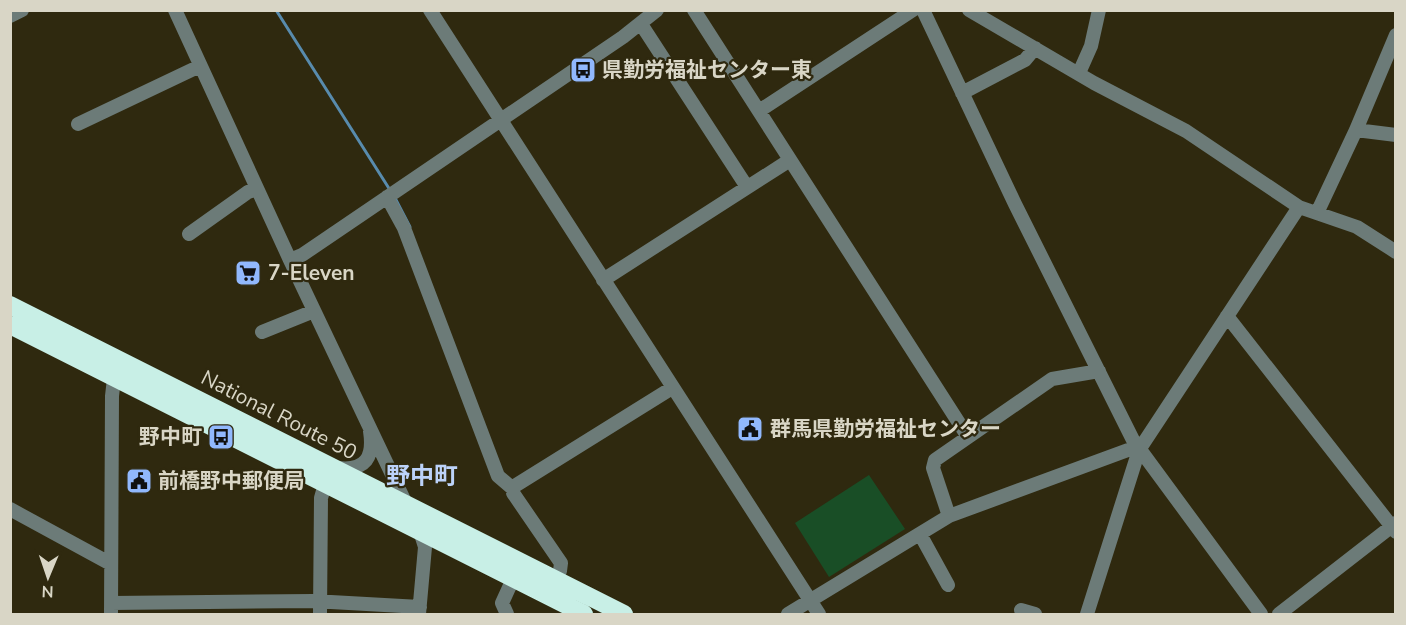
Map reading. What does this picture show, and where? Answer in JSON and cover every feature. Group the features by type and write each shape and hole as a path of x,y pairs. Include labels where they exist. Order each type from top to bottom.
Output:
{"highway":[{"name":"National Route 50","path":"10,305 624,615"},
{"name":"National Route 50","path":"10,325 584,615"}],"street":[{"path":"117,359 114,377 111,609 320,608 420,611 425,547 422,533 369,429 175,10"},
{"path":"430,10 819,615"},
{"path":"290,260 302,255 500,121 641,24 657,10"},
{"path":"694,10 968,436"},
{"path":"759,111 913,10"},
{"path":"923,10 1139,450 1261,615"},
{"path":"969,10 1083,76 1186,131 1299,207 1357,227 1395,252"},
{"path":"1083,76 1099,10"},
{"path":"641,24 747,187"},
{"path":"1317,213 1390,64 1395,35"},
{"path":"962,93 1025,60 1035,48"},
{"path":"78,124 200,66"},
{"path":"1356,130 1395,135"},
{"path":"603,280 790,160"},
{"path":"189,234 248,192 257,189"},
{"path":"387,197 404,228 498,476 512,488 543,540 559,559 562,567 555,579"},
{"path":"1088,615 1139,450 1299,207"},
{"path":"262,332 314,311"},
{"path":"1227,316 1394,527 1279,615"},
{"path":"949,516 933,465 938,457 1052,380 1099,371"},
{"path":"512,488 672,388"},
{"path":"336,468 357,468 363,464 369,452 369,429"},
{"path":"788,615 949,516 1128,450 1139,450"},
{"path":"320,608 321,498 326,484"},
{"path":"10,509 111,564"},
{"path":"920,534 948,585"},
{"path":"507,615 502,603 513,579"},
{"path":"1021,610 1035,615"}],"green space":[{"path":"869,475 905,529 829,577 795,523"}],"waterway":[{"path":"276,10 390,190"},
{"path":"395,198 410,227"}],"place":[{"name":"県勤労福祉センター東","path":"583,70"},
{"name":"7-Eleven","path":"248,273"},
{"name":"群馬県勤労福祉センター","path":"750,429"},
{"name":"野中町","path":"221,437"},
{"name":"前橋野中郵便局","path":"139,481"}],"district":[{"name":"野中町","path":"422,476"}]}
